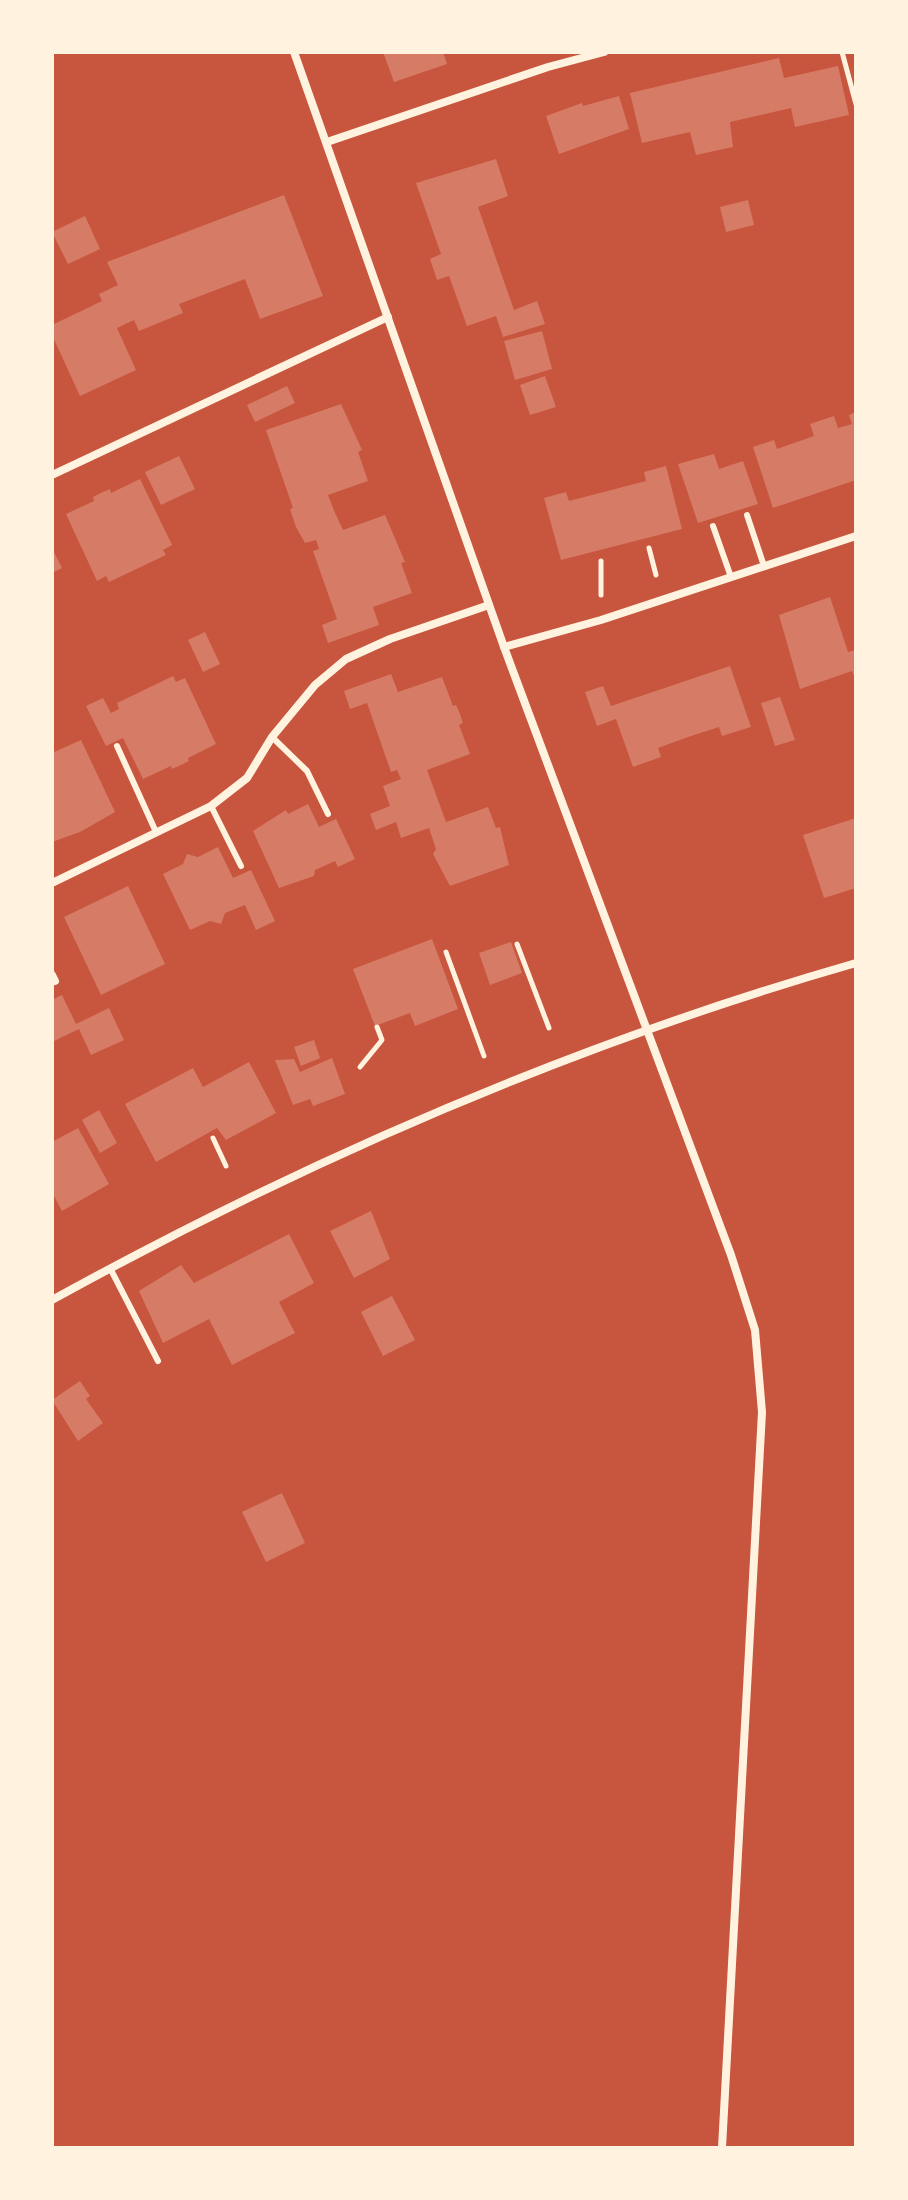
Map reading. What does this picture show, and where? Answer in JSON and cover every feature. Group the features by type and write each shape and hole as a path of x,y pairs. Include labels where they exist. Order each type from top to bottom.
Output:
{"street":[{"path":"294,52 504,647 731,1255 755,1330 762,1412 722,2148"},
{"path":"327,142 548,67 604,52"},
{"path":"52,475 388,317"},
{"path":"504,647 601,620 856,536"},
{"path":"52,883 211,806 247,778 272,737 315,685 346,659 390,639 489,605"},
{"path":"52,1300 240,1202 384,1136 732,999 856,963"}],"lane":[{"path":"747,515 764,566"},
{"path":"713,526 731,577"},
{"path":"272,737 307,771 328,814"},
{"path":"117,746 156,832"},
{"path":"211,806 241,866"},
{"path":"110,1268 158,1361"}],"path":[{"path":"842,52 856,104"},
{"path":"517,944 549,1028"},
{"path":"446,952 484,1056"},
{"path":"360,1067 382,1040 377,1027"},
{"path":"213,1138 226,1166"}],"building":[{"path":"383,52 443,52 447,64 394,82"},
{"path":"779,58 784,78 838,66 849,115 795,127 791,108 730,122 733,147 696,155 690,132 642,143 630,93"},
{"path":"619,96 629,129 559,154 546,116 582,103 583,106"},
{"path":"496,159 508,196 478,207 514,310 537,301 545,324 503,337 496,316 467,326 449,276 437,280 430,259 441,254 416,183"},
{"path":"284,195 323,296 260,319 245,279 179,304 183,313 139,331 134,320 117,328 136,370 80,396 52,335 52,325 102,301 99,294 118,285 107,262"},
{"path":"748,200 754,225 726,232 720,207"},
{"path":"85,216 100,249 68,264 52,232"},
{"path":"542,331 552,369 515,380 504,341"},
{"path":"545,376 556,407 530,415 520,385"},
{"path":"287,386 295,403 255,422 247,405"},
{"path":"341,404 362,450 358,452 368,481 328,495 343,530 385,515 405,562 401,563 412,593 373,607 379,625 328,643 322,625 337,619 313,551 319,549 316,540 305,543 296,527 290,509 293,508 266,430"},
{"path":"856,412 856,480 773,508 753,447 774,440 777,449 814,436 810,424 834,416 838,428 852,424 849,415"},
{"path":"714,454 719,469 743,461 758,504 698,523 678,464"},
{"path":"179,456 195,489 161,505 145,472"},
{"path":"666,466 682,529 561,560 544,498 566,492 569,501 646,481 644,472"},
{"path":"140,479 172,545 163,550 166,555 109,582 106,576 97,581 66,514 94,501 93,497 101,493 110,489 111,493"},
{"path":"52,548 62,568 52,573"},
{"path":"830,597 848,652 856,650 856,680 852,671 800,689 779,615"},
{"path":"205,632 220,664 203,672 188,640"},
{"path":"730,666 751,727 722,736 719,727 688,737 658,748 661,757 633,767 616,719 597,726 585,692 603,686 611,706"},
{"path":"391,674 398,692 442,677 453,706 456,705 460,714 463,723 459,725 470,754 427,770 446,822 488,807 496,828 500,827 509,865 450,886 433,854 436,849 429,828 401,838 396,822 376,830 370,814 390,806 383,786 401,779 397,770 391,772 367,703 350,709 344,691"},
{"path":"173,676 176,682 185,678 216,744 188,758 189,761 181,765 172,769 171,766 143,779 123,738 106,746 86,706 103,698 111,713 119,709 117,703"},
{"path":"780,697 795,740 775,746 761,703"},
{"path":"81,740 115,812 80,832 52,842 52,753"},
{"path":"308,804 319,827 336,819 355,859 338,867 335,861 315,870 314,876 279,888 253,831 286,810 288,814"},
{"path":"856,818 856,888 824,898 803,835"},
{"path":"218,847 233,878 251,870 275,921 256,930 245,905 225,913 221,924 210,921 190,930 163,874 183,864 187,854 198,857"},
{"path":"128,886 165,964 101,995 64,917"},
{"path":"432,939 458,1009 415,1026 410,1013 375,1026 353,969"},
{"path":"511,942 522,973 490,985 479,953"},
{"path":"62,995 76,1024 109,1008 124,1040 91,1055 79,1029 52,1042 52,1000"},
{"path":"314,1040 320,1058 301,1066 294,1047"},
{"path":"332,1058 345,1094 313,1106 310,1099 293,1105 275,1060 294,1059 300,1072"},
{"path":"249,1062 276,1113 226,1140 217,1128 156,1162 125,1104 193,1068 203,1087"},
{"path":"99,1110 117,1143 100,1153 82,1120"},
{"path":"78,1128 109,1184 62,1211 52,1192 52,1142"},
{"path":"371,1211 390,1259 354,1278 330,1231"},
{"path":"289,1234 314,1283 279,1302 295,1333 232,1365 209,1319 163,1343 139,1291 181,1265 194,1283"},
{"path":"392,1296 415,1340 383,1356 361,1312"},
{"path":"80,1381 90,1396 86,1399 103,1423 78,1441 52,1400"},
{"path":"282,1493 305,1543 266,1562 242,1512"}]}
